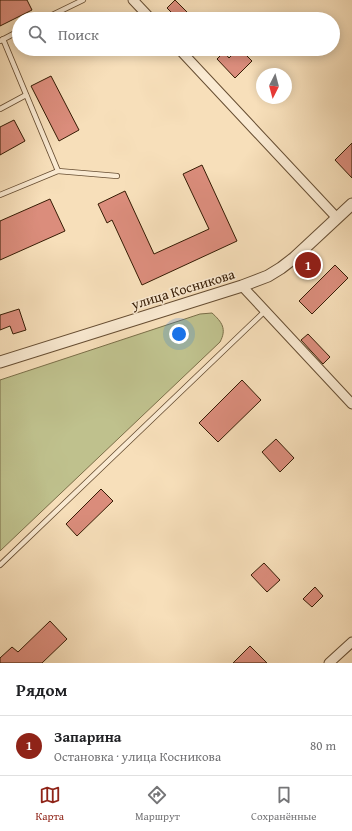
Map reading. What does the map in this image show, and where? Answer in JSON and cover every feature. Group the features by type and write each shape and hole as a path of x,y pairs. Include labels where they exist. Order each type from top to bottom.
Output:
{"street":[{"path":"133,0 144,12"},
{"path":"186,56 337,218"},
{"name":"улица Косникова","path":"0,362 242,286 268,276 294,258 352,204"},
{"path":"242,286 352,404"},
{"path":"329,663 352,642"}],"lane":[{"path":"58,12 83,0"},
{"path":"12,35 2,40 58,171"},
{"path":"0,108 26,95"},
{"path":"0,195 58,171 117,176"},
{"path":"0,565 264,311"}],"green space":[{"path":"212,313 221,323 223,329 220,342 0,551 0,380 200,314"}],"building":[{"path":"0,0 27,0 32,10 28,12 12,12 12,20 0,26"},
{"path":"175,0 187,12 171,12 167,8"},
{"path":"220,56 227,56 229,58 231,56 247,56 252,61 235,78 217,59"},
{"path":"51,76 79,130 59,141 31,86"},
{"path":"14,120 25,141 0,155 0,127"},
{"path":"352,143 352,178 335,160"},
{"path":"202,165 237,241 142,285 112,220 107,223 98,204 125,191 154,254 209,229 183,174"},
{"path":"50,199 65,231 0,260 0,221"},
{"path":"335,265 348,278 312,314 299,301"},
{"path":"19,309 26,330 13,334 10,326 0,330 0,315"},
{"path":"308,334 330,357 323,364 301,340"},
{"path":"242,380 261,400 218,442 199,423"},
{"path":"276,439 294,458 280,472 262,452"},
{"path":"101,489 113,501 77,536 66,524"},
{"path":"264,563 280,580 267,592 251,575"},
{"path":"315,587 323,596 312,607 303,599"},
{"path":"50,621 67,639 42,663 0,663 0,658 12,647 18,652"},
{"path":"250,646 267,663 233,663"}],"place":[{"name":"Запарина","path":"308,265"}]}
